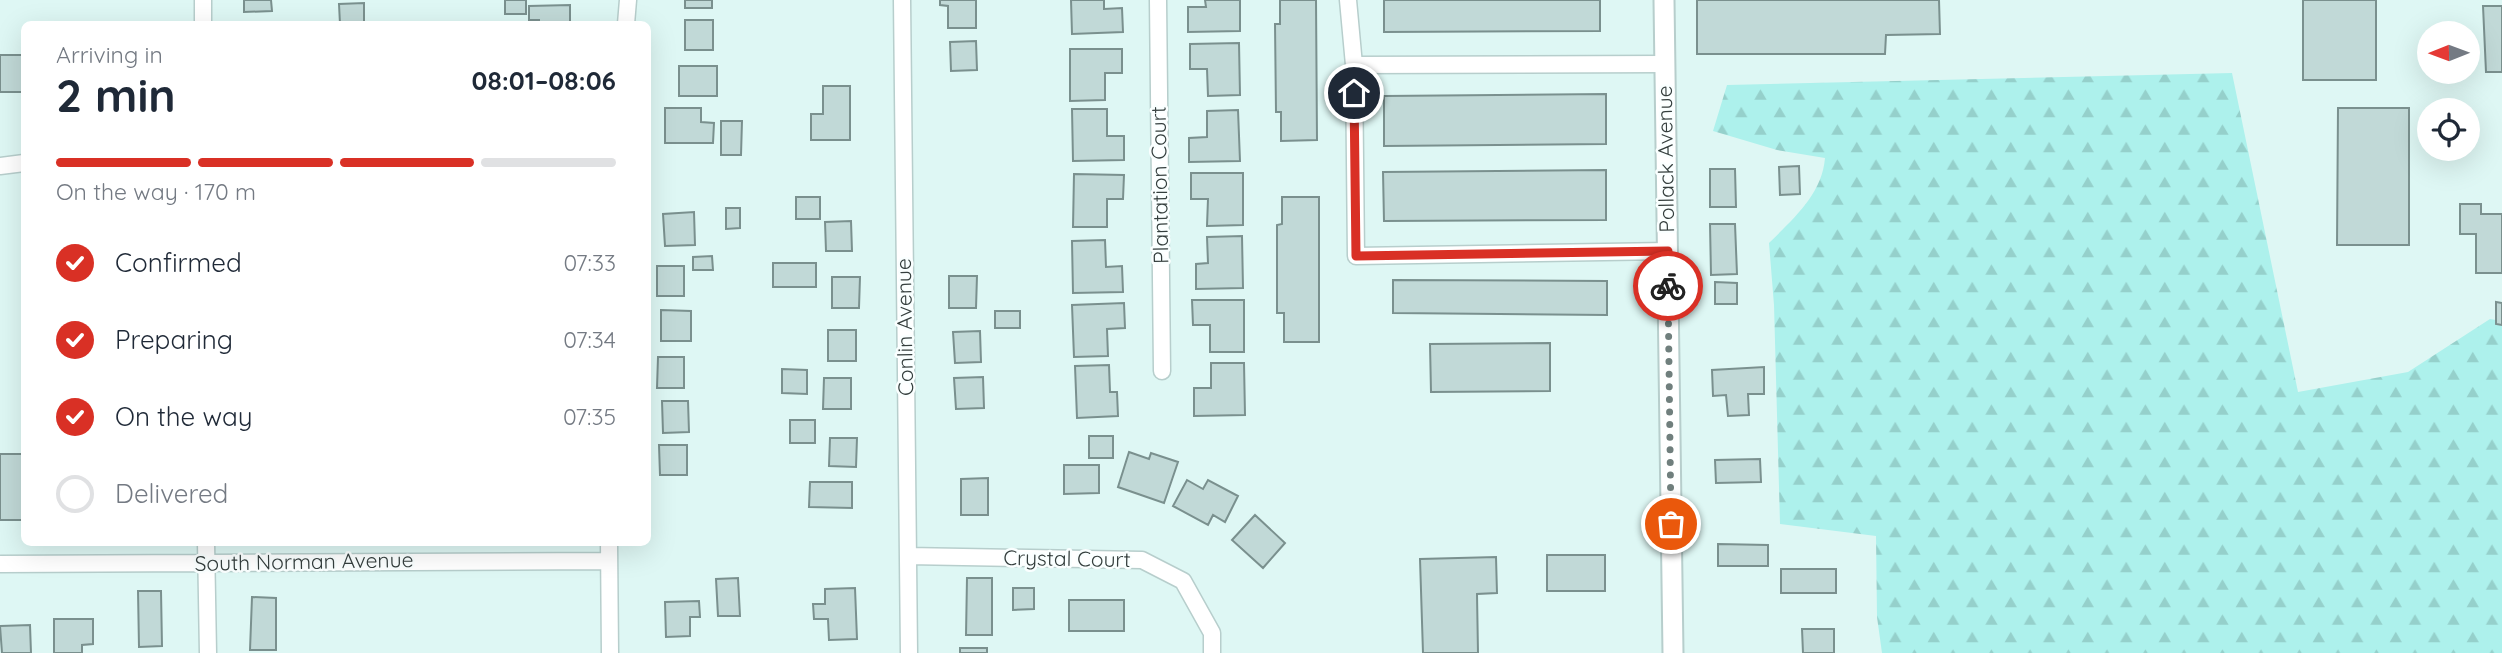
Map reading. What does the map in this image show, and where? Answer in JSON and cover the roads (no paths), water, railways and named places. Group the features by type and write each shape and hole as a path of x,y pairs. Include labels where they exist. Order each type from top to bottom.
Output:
{"street":[{"path":"203,0 203,21"},
{"path":"626,21 628,0"},
{"name":"Conlin Avenue","path":"902,0 909,653"},
{"name":"Plantation Court","path":"1158,0 1162,371"},
{"path":"1348,0 1354,65 1356,256 1668,251"},
{"name":"Pollack Avenue","path":"1664,0 1673,653"},
{"path":"1354,65 1665,64"},
{"path":"0,166 21,163"},
{"path":"206,546 208,653"},
{"path":"608,546 610,653"},
{"name":"Crystal Court","path":"908,556 1142,560 1183,581 1212,633 1212,653"},
{"name":"South Norman Avenue","path":"0,564 609,561"}]}
